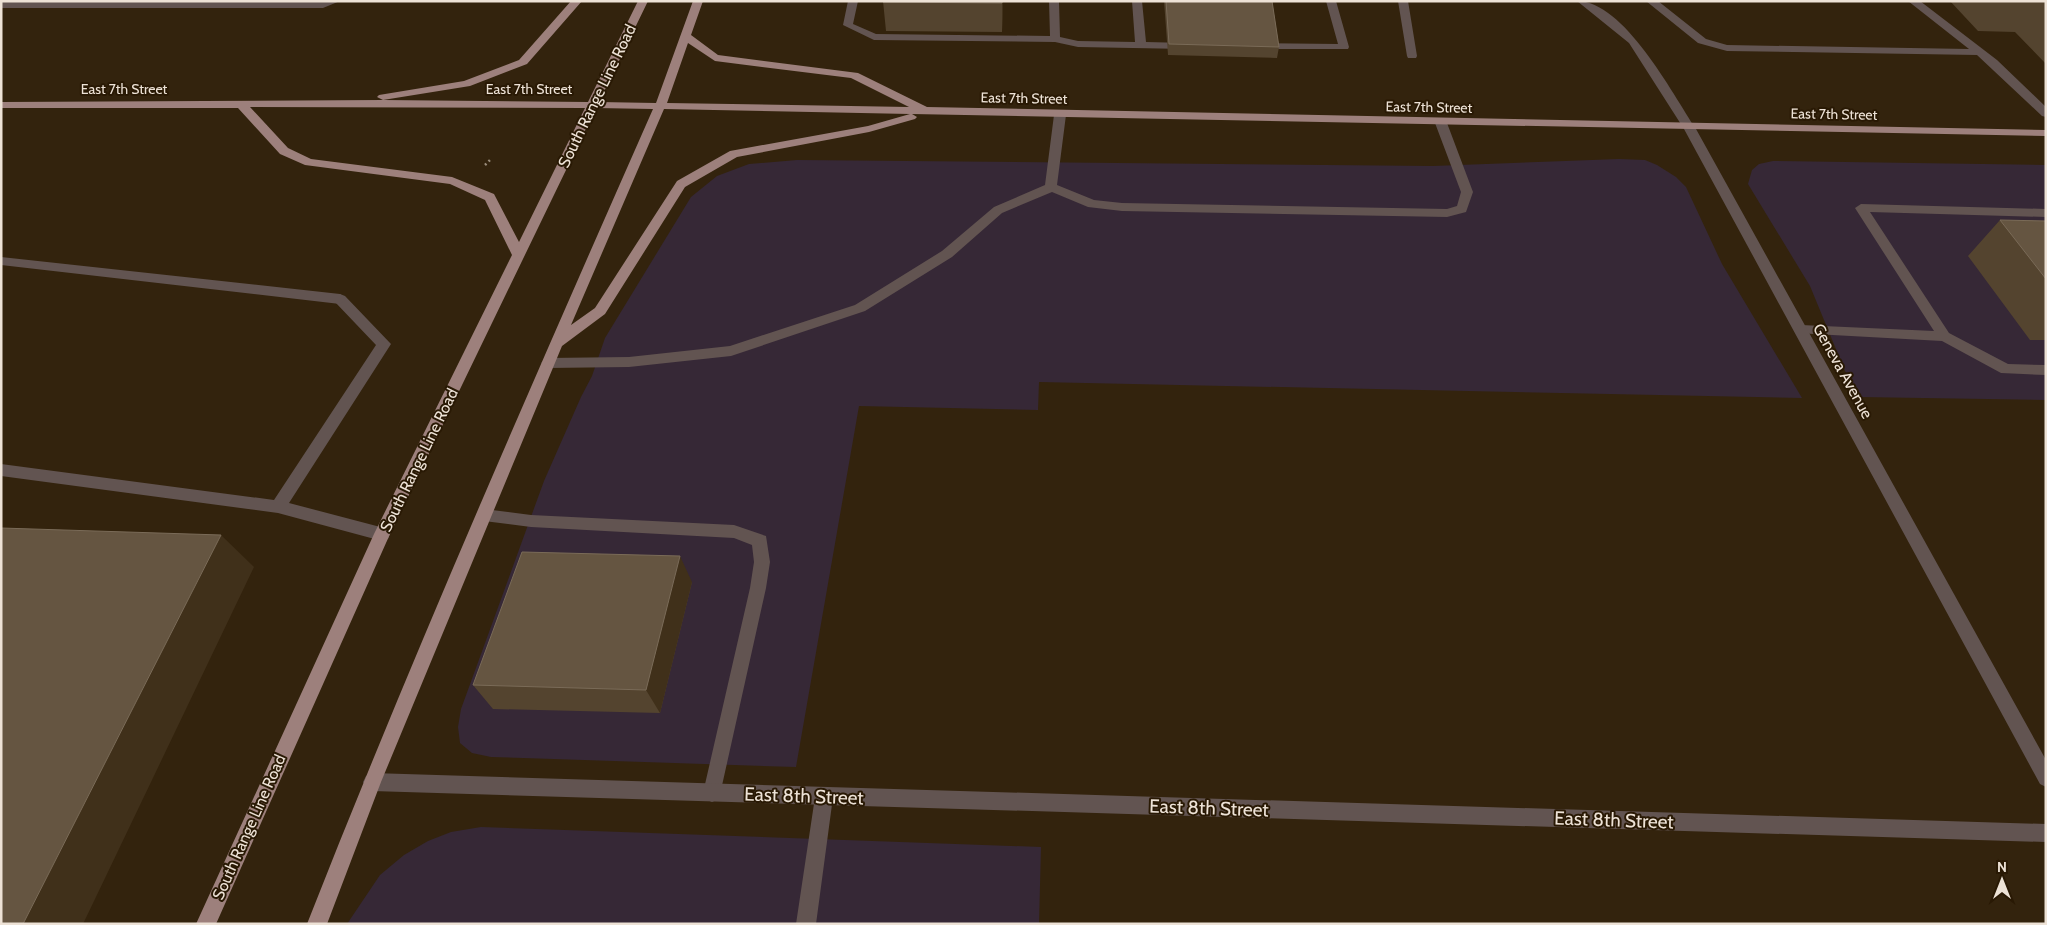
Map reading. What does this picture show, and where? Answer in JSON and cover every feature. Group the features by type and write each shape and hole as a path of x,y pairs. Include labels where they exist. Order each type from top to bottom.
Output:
{"main road":[{"path":"340,103 466,84 523,62 577,1"},
{"name":"South Range Line Road","path":"206,924 382,534 643,1"},
{"path":"317,924 372,782 548,363 660,106 684,34 698,1"},
{"path":"684,34 715,58 854,76 927,112"},
{"name":"East 7th Street","path":"1,105 340,103 593,105 1690,129 2046,133"},
{"path":"242,105 284,151 308,162 452,181 490,197 519,256"},
{"path":"557,343 600,311 682,184 734,154 869,129 927,112"}],"street":[{"path":"1,4 323,4 335,1"},
{"path":"853,1 848,25 874,37 1054,39 1078,44 1199,46"},
{"path":"1054,1 1054,39"},
{"path":"1137,1 1141,45"},
{"path":"1247,46 1344,47 1331,1"},
{"path":"1403,1 1412,56"},
{"name":"Geneva Avenue","path":"1582,1 1602,14 1633,41 1690,129 2046,778"},
{"path":"1651,1 1702,41 1727,48 1977,52"},
{"path":"1913,1 1977,52 1993,62 2046,114"},
{"path":"548,363 629,362 731,351 860,308 947,254 998,210 1044,192 1051,187 1060,115"},
{"path":"1051,187 1092,204 1122,207 1447,213 1462,208 1467,192 1441,123"},
{"path":"1944,336 1862,208 2046,213"},
{"path":"1,261 340,299 384,344 278,506"},
{"path":"1801,330 1944,336 2006,369 2046,370"},
{"path":"1,470 278,506 382,534"},
{"path":"484,516 531,521 734,532 760,541 762,562 758,588 712,793"},
{"name":"East 8th Street","path":"372,782 2046,833"},
{"path":"806,924 824,797"}],"shaded area":[{"path":"1619,159 1645,160 1657,165 1676,177 1686,187 1722,264 1802,398 1039,382 1038,410 859,406 796,767 491,757 472,753 460,743 458,727 461,709 544,481 592,376 605,338 691,197 717,176 749,164 797,160 1433,166"},
{"path":"1773,161 2046,165 2046,400 1860,397 1845,371 1810,286 1748,184 1752,170 1759,164"},
{"path":"481,827 1041,847 1039,924 347,924 380,875 404,855 428,841 451,832"}],"building":[{"path":"1002,1 1002,3 883,2"},
{"path":"1166,1 1272,1 1279,47 1169,44"},
{"path":"2000,220 2046,221 2046,279"},
{"path":"1,528 221,535 23,924 1,924"},
{"path":"522,552 680,556 646,690 473,685"}]}
